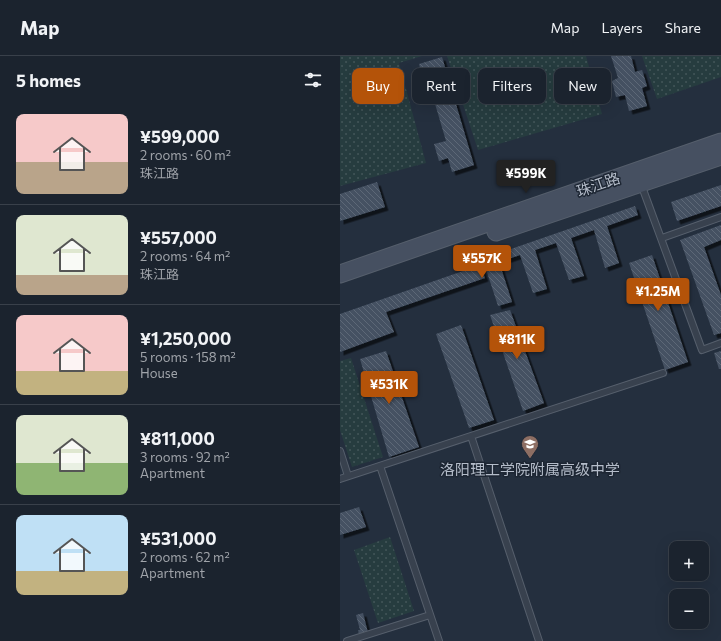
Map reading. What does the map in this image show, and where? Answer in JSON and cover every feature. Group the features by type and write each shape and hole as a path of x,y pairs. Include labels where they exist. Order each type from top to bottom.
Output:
{"main road":[{"name":"珠江路","path":"340,274 721,142"},
{"name":"珠江路","path":"340,284 721,156"}],"lane":[{"path":"641,184 702,350 721,343"},
{"path":"662,238 721,217"},
{"path":"340,479 662,374"},
{"path":"471,436 539,641"},
{"path":"340,452 348,476"},
{"path":"380,466 439,641"},
{"path":"347,641 430,615"}],"green space":[{"path":"340,56 422,56 399,63 400,68 352,68 352,104 404,104 404,82 426,163 340,186"},
{"path":"447,56 586,56 589,68 554,68 554,104 599,104 602,114 478,150 463,104 470,104 470,68 451,68"},
{"path":"642,56 721,56 721,77 657,99"},
{"path":"351,358 383,457 352,467 340,430 340,361"},
{"path":"390,537 414,611 378,623 354,550"}],"building":[{"path":"611,56 631,56 635,72 642,70 647,86 642,88 647,106 629,111 625,95 616,97 612,81 618,78"},
{"path":"442,57 445,68 420,68 419,64"},
{"path":"435,104 456,104 474,165 452,172 448,158 439,161 434,144 446,141"},
{"path":"377,182 385,207 340,221 340,194"},
{"path":"721,185 721,206 677,221 671,202"},
{"path":"635,206 638,215 607,226 619,263 605,268 594,230 571,238 584,276 569,280 556,243 535,250 547,289 533,293 520,255 499,262 512,302 498,306 485,266 481,267 485,278 386,312 394,332 340,352 340,314 480,265 479,260"},
{"path":"721,225 721,240 704,247 721,295 721,333 714,335 680,240"},
{"path":"652,255 688,362 665,370 629,263"},
{"path":"510,310 544,403 523,411 490,315"},
{"path":"461,325 494,420 469,428 436,334"},
{"path":"386,351 419,447 389,457 360,359"},
{"path":"721,351 721,369 719,369 714,353"},
{"path":"359,507 366,527 340,535 340,513"},
{"path":"363,613 368,633 359,634 358,630 360,630 356,615"}],"place":[{"name":"洛阳理工学院附属高级中学","path":"530,459"}]}
